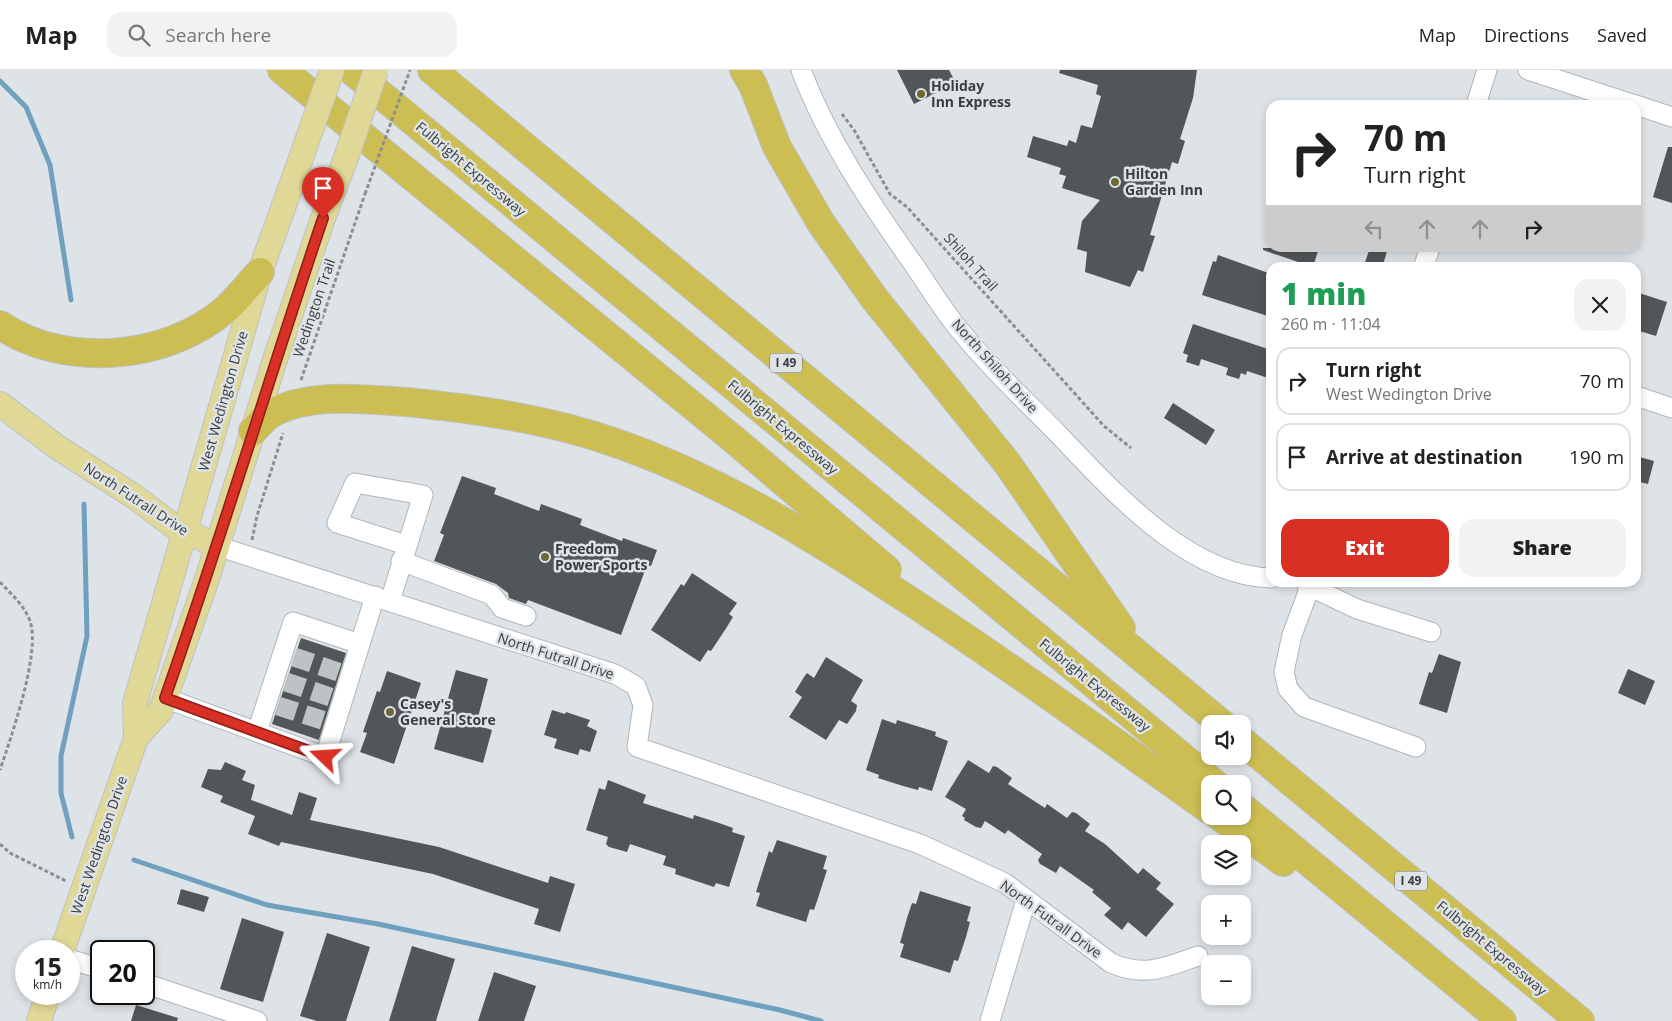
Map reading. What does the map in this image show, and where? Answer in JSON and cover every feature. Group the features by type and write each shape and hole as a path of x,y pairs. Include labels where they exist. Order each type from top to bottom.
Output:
{"highway":[{"path":"282,70 732,438 864,548 956,630"},
{"name":"Fulbright Expressway","path":"351,70 1204,775"},
{"name":"I 49","path":"432,70 1211,715"},
{"path":"744,70 777,147 821,223 874,298 1007,463 1141,656"},
{"path":"0,325 10,332 52,349 96,355 145,349 190,332 226,309 260,272"},
{"path":"253,431 268,416 292,405 324,399 357,399 438,405 527,419 612,442 733,494 806,533 956,630 1201,804"},
{"name":"Fulbright Expressway","path":"1251,748 1580,1021"},
{"path":"1251,814 1502,1021"},
{"path":"1232,825 1466,991"}],"main road":[{"name":"West Wedington Drive","path":"66,940 136,738 135,703 260,272 332,70"},
{"name":"West Wedington Drive","path":"136,738 161,710 217,546 323,218 376,70"},
{"name":"North Futrall Drive","path":"0,404 57,447 185,532 217,546"},
{"path":"39,1021 44,1005"}],"street":[{"name":"North Shiloh Drive","path":"801,70 828,132 851,171 962,333 1120,499 1153,526 1204,560 1245,575 1266,577"},
{"path":"1478,100 1487,70"},
{"path":"1528,70 1621,100"},
{"path":"1641,107 1672,117"},
{"path":"1641,398 1672,408"},
{"path":"165,698 325,757 332,723 347,675 404,553 423,496 355,483 337,523 404,553 492,595 502,608 526,616"},
{"name":"North Futrall Drive","path":"217,546 615,674 636,686 643,705 636,747 920,844 1005,883 1112,963 1127,970 1145,972 1198,956"},
{"path":"1308,587 1292,635 1284,672 1288,689 1304,707 1416,747"},
{"path":"1315,587 1357,609 1430,632"},
{"path":"257,732 272,704 288,656 294,622 360,644"},
{"path":"990,1021 1026,900"},
{"path":"155,988 257,1021"}],"path":[{"name":"Wedington Trail","path":"249,556 256,516 292,405 410,70"},
{"name":"Shiloh Trail","path":"841,113 854,130 890,194 907,207 1104,426 1131,448"},
{"path":"0,582 25,610 32,633 32,645 24,687 0,770"},
{"path":"0,844 21,860 83,889"}],"building":[{"name":"Holiday Inn Express","path":"897,70 949,70 956,83 914,104"},
{"name":"Hilton Garden Inn","path":"1060,70 1197,70 1193,98 1180,139 1185,141 1178,164 1172,162 1150,235 1155,236 1143,272 1138,270 1130,287 1085,272 1087,252 1077,249 1082,221 1100,200 1062,188 1066,176 1059,174 1061,168 1027,157 1033,136 1067,146 1069,140 1076,143 1081,125 1092,128 1101,96 1096,94 1098,85 1059,73"},
{"path":"1668,147 1672,147 1672,203 1653,197"},
{"path":"1269,252 1318,252 1315,262 1298,262"},
{"path":"1369,252 1387,252 1384,262 1365,262"},
{"path":"1218,255 1266,272 1266,315 1202,295 1213,261 1216,262"},
{"path":"1641,294 1667,302 1656,336 1641,332"},
{"path":"1193,324 1266,348 1266,377 1247,371 1246,375 1241,373 1239,379 1226,375 1228,368 1201,359 1199,366 1186,362 1188,355 1183,353"},
{"path":"1173,403 1215,430 1206,445 1164,418"},
{"path":"1641,457 1654,461 1648,484 1641,482"},
{"name":"Freedom Power Sports","path":"462,476 496,488 494,494 539,511 541,504 582,519 580,525 622,541 623,538 657,550 651,566 647,565 621,635 528,600 526,604 509,598 508,593 496,584 434,561 444,535 440,533"},
{"path":"692,573 737,603 729,614 733,617 725,630 711,651 708,650 700,662 651,630 681,584 684,586"},
{"path":"301,638 346,653 319,740 272,724"},
{"path":"1439,654 1461,662 1447,713 1419,704 1429,672 1432,673"},
{"path":"826,657 863,680 851,701 857,705 856,711 847,724 839,720 826,740 789,717 802,697 795,692 804,677 807,673 814,678"},
{"path":"1628,669 1655,681 1645,705 1618,693"},
{"path":"456,670 488,679 476,725 492,730 483,763 434,749"},
{"name":"Casey's General Store","path":"387,671 421,683 394,764 360,752 367,733 363,732 377,691 380,692"},
{"path":"552,710 565,714 566,712 590,720 587,726 597,731 590,752 580,749 578,755 554,748 557,739 544,735"},
{"path":"882,719 896,724 897,720 936,732 935,736 948,741 932,791 919,787 918,790 903,786 878,778 879,775 866,770"},
{"path":"968,760 989,773 993,766 997,767 1012,778 1008,784 1045,808 1047,804 1067,818 1072,812 1076,813 1090,824 1085,831 1105,844 1138,874 1143,868 1161,883 1156,889 1174,904 1146,937 1128,922 1122,930 1104,915 1111,908 1092,892 1094,890 1060,866 1056,873 1040,864 1038,860 1042,854 1008,830 1005,834 985,821 981,828 964,820 965,818 962,816 966,809 945,797"},
{"path":"225,762 246,771 242,780 255,785 251,800 292,815 299,792 317,798 310,820 439,847 548,883 550,876 575,884 560,932 534,924 539,909 433,874 281,842 279,846 248,834 255,816 220,802 223,796 201,787 208,769 221,770"},
{"path":"608,780 646,795 643,803 693,819 694,815 719,823 733,828 732,832 745,836 729,887 716,883 714,887 675,874 676,869 663,865 666,856 630,844 627,852 609,847 606,844 608,837 586,830 599,788 605,790"},
{"path":"777,840 827,856 823,869 827,870 814,910 810,909 806,922 756,906 760,893 756,892 761,876 769,851 772,853"},
{"path":"181,889 209,897 204,912 177,904"},
{"path":"920,891 971,907 967,921 970,922 966,937 958,961 954,960 950,973 900,957 904,944 900,943 907,918 912,903 916,904"},
{"path":"242,918 284,932 263,1002 220,989"},
{"path":"327,933 370,947 346,1021 317,1021 300,1016"},
{"path":"412,946 455,959 436,1021 389,1021"},
{"path":"494,972 536,986 524,1021 478,1021"},
{"path":"136,1005 178,1018 177,1021 131,1021"}],"waterway":[{"path":"0,81 26,107 50,165 71,300"},
{"path":"72,837 61,793 61,756 87,636 84,504"},
{"path":"134,860 267,905 378,924 780,1010 821,1021"}],"tunnel":[{"path":"294,657 344,674"},
{"path":"286,682 336,699"},
{"path":"278,706 328,722"}],"place":[{"name":"Holiday Inn Express","path":"921,94"},
{"name":"Hilton Garden Inn","path":"1115,182"},
{"name":"Freedom Power Sports","path":"545,557"},
{"name":"Casey's General Store","path":"390,712"}],"route":[{"path":"323,218 273,366 207,579 165,698 325,757"}]}
